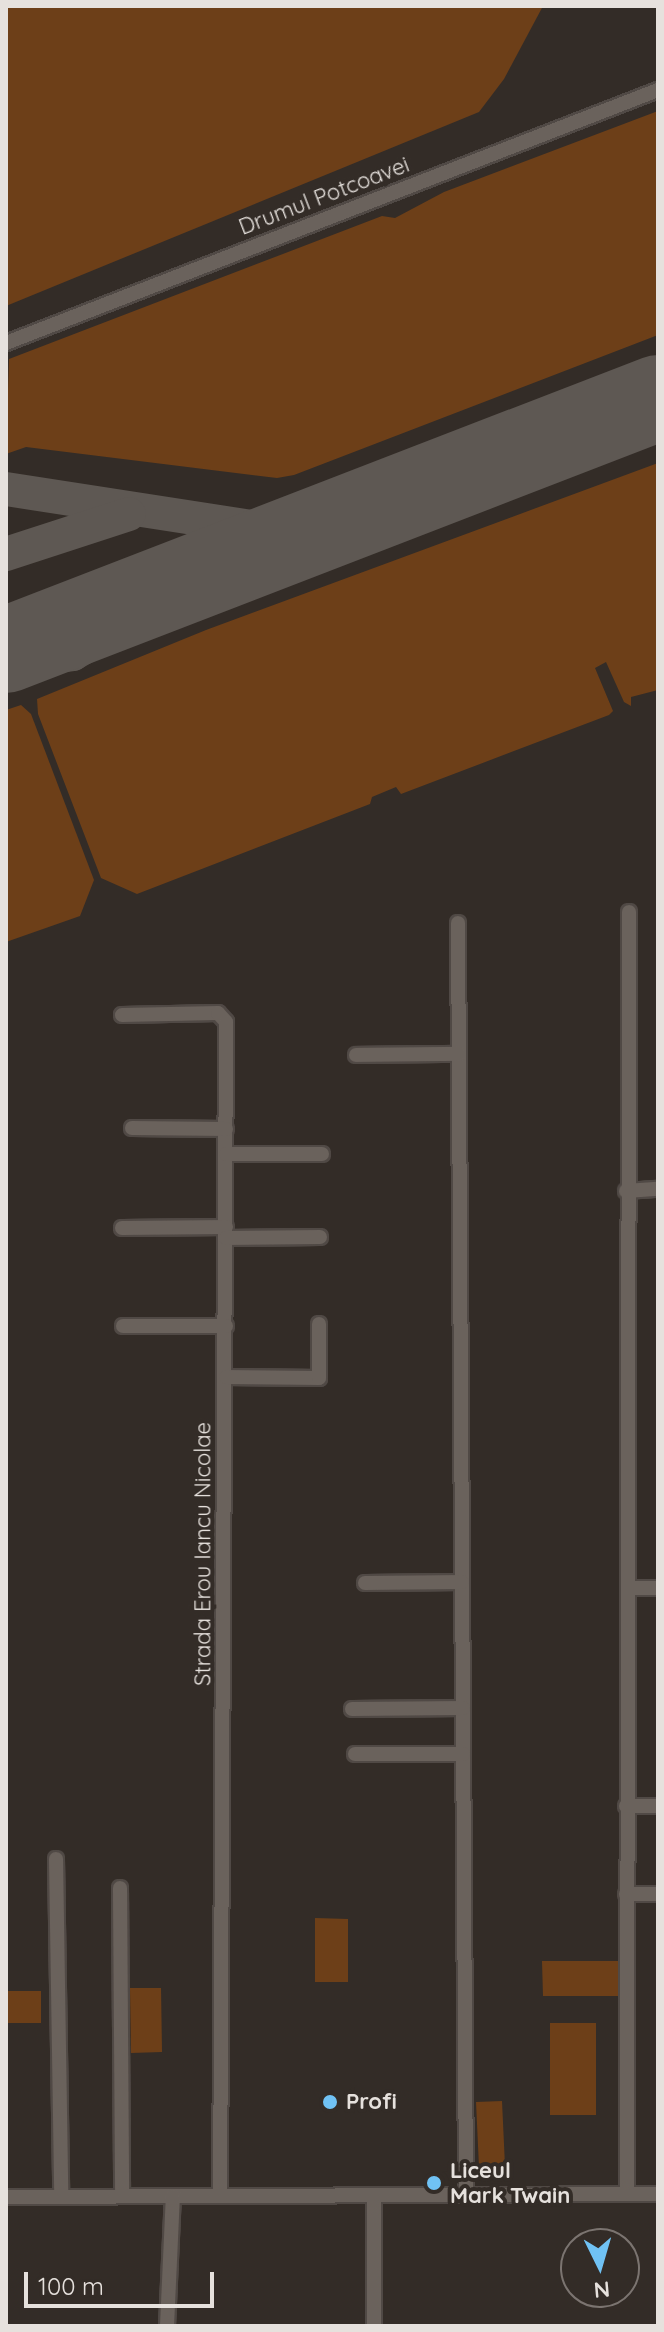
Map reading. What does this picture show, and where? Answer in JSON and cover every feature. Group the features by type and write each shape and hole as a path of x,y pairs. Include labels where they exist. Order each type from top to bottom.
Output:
{"street":[{"name":"Drumul Potcoavei","path":"6,343 658,90"},
{"path":"627,2194 626,1806 630,1588 626,1191 629,912"},
{"path":"458,923 466,2194"},
{"name":"Strada Erou Iancu Nicolae","path":"122,1015 223,1016 226,1377 220,2196"},
{"path":"356,1055 459,1054"},
{"path":"132,1128 226,1129"},
{"path":"226,1154 322,1154"},
{"path":"626,1191 658,1189"},
{"path":"122,1228 320,1237"},
{"path":"226,1377 319,1378 319,1324"},
{"path":"123,1326 226,1326"},
{"path":"365,1583 462,1582"},
{"path":"630,1588 658,1588"},
{"path":"352,1709 463,1708"},
{"path":"355,1754 463,1754"},
{"path":"626,1806 658,1806"},
{"path":"56,1859 61,2196"},
{"path":"120,1888 122,2196"},
{"path":"626,1894 658,1894"},
{"path":"6,2197 658,2194"},
{"path":"374,2195 374,2326"},
{"path":"167,2326 173,2196"}],"shaded area":[{"path":"6,6 543,6 504,79 479,112 6,306"},
{"path":"658,111 658,335 294,475 277,478 26,447 6,454 9,359 382,216 395,218 444,192"},
{"path":"658,463 658,690 631,697 631,706 624,702 606,662 595,668 613,711 609,715 401,794 396,787 372,797 370,804 137,894 101,878 38,714 37,699 206,630"},
{"path":"21,705 31,714 94,880 80,916 6,942 6,710"},
{"path":"315,1918 348,1919 348,1982 315,1982"},
{"path":"542,1961 621,1961 622,1996 543,1996"},
{"path":"130,1988 161,1988 162,2052 131,2053"},
{"path":"6,1991 41,1991 41,2023 6,2023"},
{"path":"550,2023 596,2023 596,2115 550,2115"},
{"path":"502,2101 505,2166 479,2167 476,2102"}],"taxiway":[{"path":"6,489 258,528 331,525"},
{"path":"6,554 129,514"},
{"path":"6,649 42,658 73,654 110,632 133,601"}],"runway":[{"path":"6,650 658,398"}],"place":[{"name":"Profi","path":"330,2102"},
{"name":"Liceul Mark Twain","path":"434,2183"}]}
